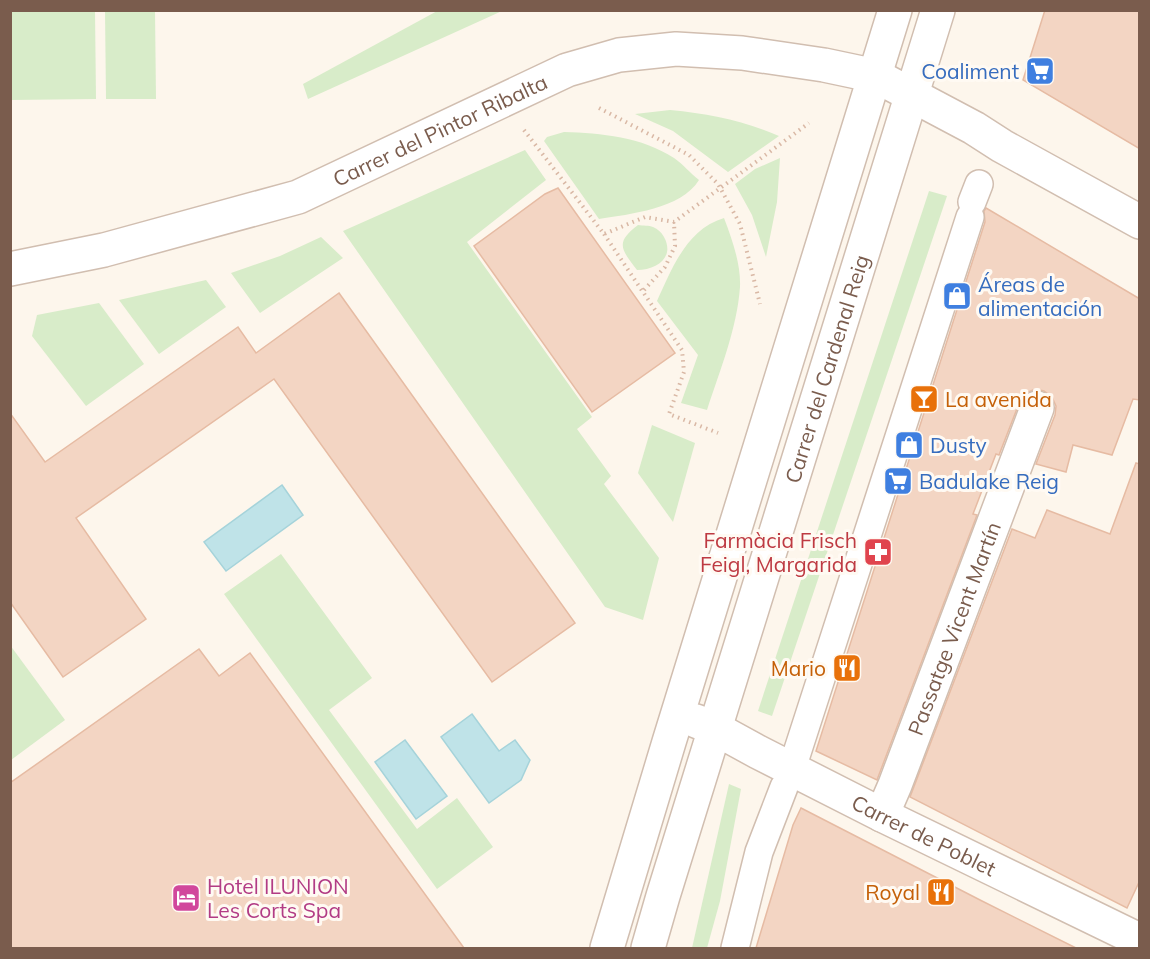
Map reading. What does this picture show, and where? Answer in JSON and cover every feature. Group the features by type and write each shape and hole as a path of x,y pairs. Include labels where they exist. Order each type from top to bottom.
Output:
{"street":[{"name":"Carrer del Cardenal Reig","path":"607,948 895,10"},
{"name":"Carrer del Cardenal Reig","path":"648,948 938,10"},
{"name":"Carrer del Pintor Ribalta","path":"10,269 104,250 298,197 567,70 619,55 676,49 742,53 824,65 876,76 1140,222"},
{"path":"796,756 974,201"},
{"name":"Passatge Vicent Martín","path":"882,815 1037,408"},
{"path":"678,713 716,729"},
{"name":"Carrer de Poblet","path":"716,729 758,753 882,815 1133,936"},
{"path":"735,948 759,852 784,787"}],"path":[{"path":"599,108 689,155 720,188 740,224 760,304"},
{"path":"604,234 645,217 674,222 809,123"},
{"path":"524,130 604,234 644,290 682,350 684,372 669,414 718,434"},
{"path":"644,290 665,267 675,246 674,222"}],"green space":[{"path":"439,10 502,11 308,99 303,84"},
{"path":"10,11 95,11 96,99 11,100"},
{"path":"105,11 155,11 156,99 106,99"},
{"path":"670,110 726,118 779,136 728,172 673,131 635,114"},
{"path":"564,132 607,135 649,145 674,158 699,180 691,190 668,204 640,212 599,219 544,141 547,137"},
{"path":"525,150 546,180 467,242 592,417 577,429 611,476 604,484 659,558 643,620 605,607 343,231"},
{"path":"780,158 777,202 766,257 752,215 735,184 755,169"},
{"path":"929,191 947,196 772,716 758,711"},
{"path":"724,218 733,243 740,287 732,334 707,410 681,403 698,355 657,301 675,263 690,240 711,223"},
{"path":"638,225 651,226 659,231 667,244 667,251 666,256 657,265 637,270 624,252 623,242 630,231"},
{"path":"321,237 343,258 260,313 231,273 280,256"},
{"path":"206,280 226,307 159,354 119,300"},
{"path":"99,303 144,364 86,406 32,336 37,315"},
{"path":"652,425 695,443 673,522 638,473"},
{"path":"281,554 372,678 329,710 417,829 457,798 493,847 437,889 224,594"},
{"path":"10,645 65,720 11,760 10,760"},
{"path":"729,784 741,789 720,901 707,948 692,948"}],"water":[{"path":"282,485 303,515 226,571 204,542"},
{"path":"472,714 499,751 515,740 530,760 521,780 489,803 441,737"},
{"path":"405,740 447,796 416,819 375,762"}],"building":[{"path":"1045,10 1140,10 1140,149 1023,80"},
{"path":"558,188 675,353 592,412 474,246 545,194"},
{"path":"986,208 1140,299 1140,400 1133,399 1112,455 1073,445 1066,472 1036,464 1055,415 1056,406 1052,397 1044,391 1035,389 1026,393 1020,401 999,455 996,454 973,514 977,515 877,780 816,751 985,222"},
{"path":"339,293 575,623 492,682 274,379 76,518 146,619 63,677 10,602 10,413 45,462 238,327 256,353"},
{"path":"1136,463 1140,464 1140,880 1127,908 910,797 1012,529 1035,538 1047,510 1110,534"},
{"path":"199,649 219,676 250,653 464,948 10,948 10,783"},
{"path":"801,808 1076,948 756,948 793,825"}],"place":[{"name":"Coaliment","path":"1040,71"},
{"name":"Áreas de alimentación","path":"957,296"},
{"name":"La avenida","path":"924,399"},
{"name":"Dusty","path":"909,445"},
{"name":"Badulake Reig","path":"898,481"},
{"name":"Farmàcia Frisch Feigl, Margarida","path":"878,552"},
{"name":"Mario","path":"847,668"},
{"name":"Royal","path":"941,892"},
{"name":"Hotel ILUNION Les Corts Spa","path":"186,898"}]}
